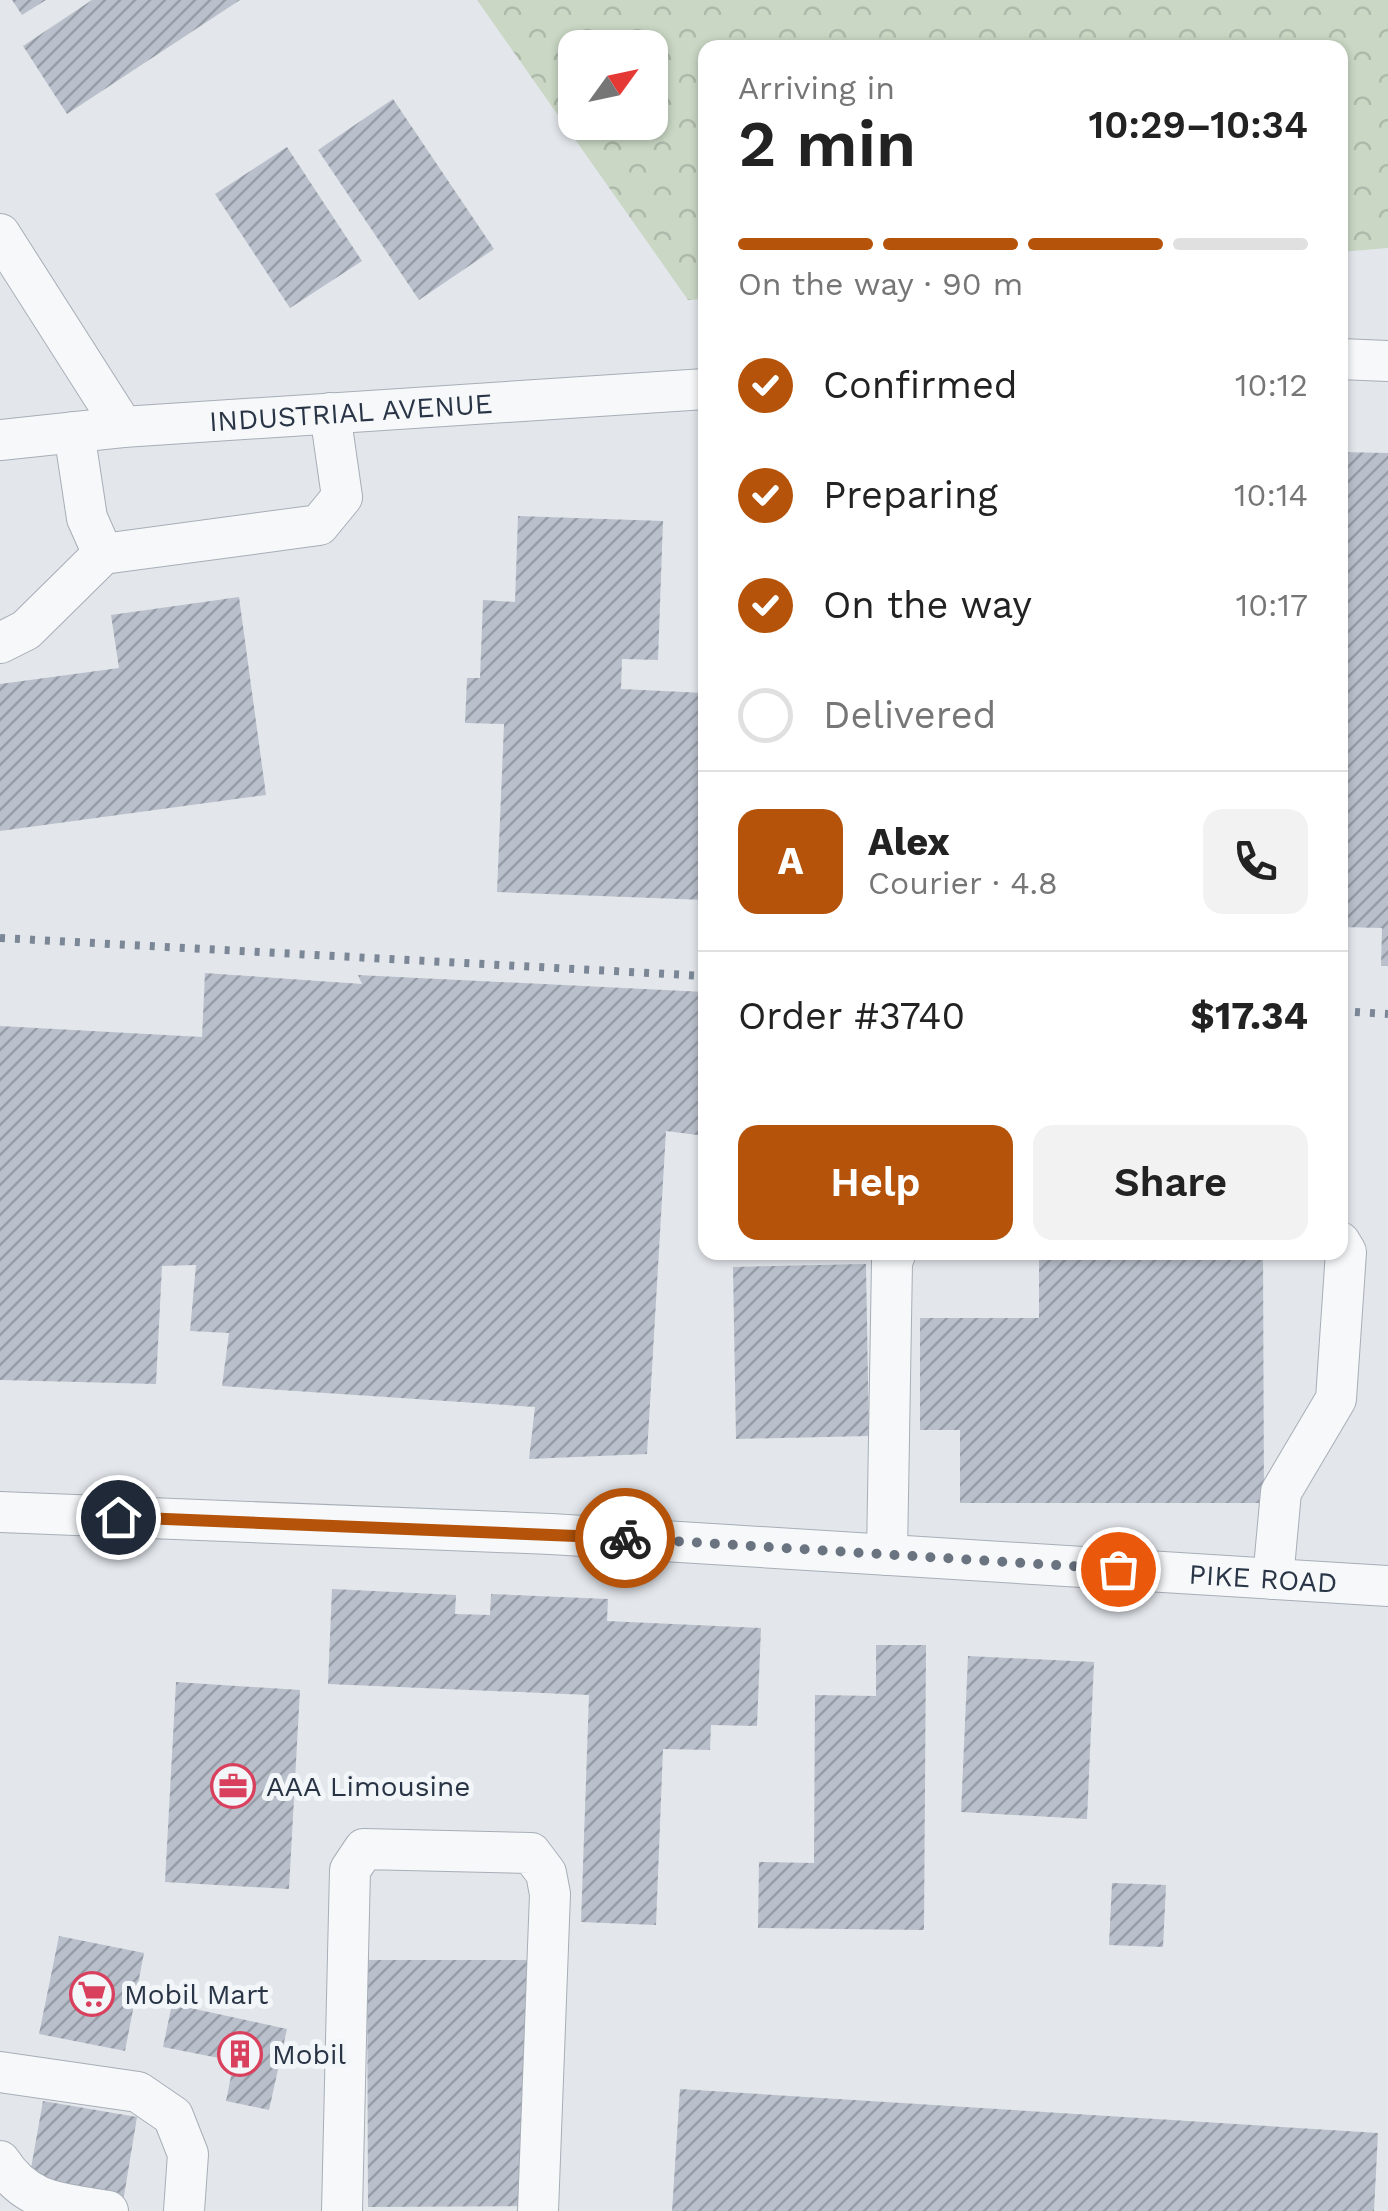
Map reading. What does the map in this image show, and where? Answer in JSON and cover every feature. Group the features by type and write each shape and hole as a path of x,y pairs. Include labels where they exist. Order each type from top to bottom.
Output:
{"street":[{"path":"0,234 124,427"},
{"path":"1348,359 1388,361"},
{"name":"INDUSTRIAL AVENUE","path":"0,440 124,427 698,389"},
{"path":"0,642 26,630 103,554 319,525 342,497 330,414"},
{"path":"74,432 87,518 103,554"},
{"path":"887,1555 893,1260"},
{"path":"1272,1578 1281,1492 1336,1398 1345,1260"},
{"name":"PIKE ROAD","path":"0,1512 552,1534 1388,1586"},
{"path":"341,2209 346,1931 350,1870 364,1849 531,1853 546,1873 550,1894 538,2211"},
{"path":"0,2072 138,2092 174,2116 188,2154 184,2211"},
{"path":"0,2162 28,2194 108,2211"}],"green space":[{"path":"477,0 1388,0 1388,248 1348,251 1348,40 698,40 698,299 688,300 575,140 668,140 668,30 558,30 558,115"}],"building":[{"path":"12,0 46,0 22,15"},
{"path":"92,0 240,0 67,114 23,46"},
{"path":"393,99 494,249 419,300 318,150"},
{"path":"287,147 362,261 290,308 215,194"},
{"path":"1348,452 1388,453 1388,966 1381,966 1382,928 1348,927"},
{"path":"518,516 663,521 658,660 622,659 621,689 698,693 698,900 497,892 504,724 465,723 467,678 480,678 483,600 515,602"},
{"path":"239,597 266,795 0,831 0,684 119,668 111,615"},
{"path":"205,973 362,984 358,975 698,992 698,1135 666,1131 647,1454 529,1459 535,1407 222,1386 229,1333 190,1331 196,1265 162,1266 156,1384 0,1380 0,1026 202,1037"},
{"path":"1039,1260 1263,1260 1264,1503 960,1503 960,1430 920,1430 920,1318 1039,1318"},
{"path":"866,1264 869,1436 736,1439 733,1267"},
{"path":"332,1589 456,1595 455,1614 490,1615 491,1594 608,1599 607,1621 761,1628 757,1726 711,1725 710,1750 663,1749 656,1925 581,1922 589,1695 328,1684"},
{"path":"876,1645 926,1645 924,1930 758,1928 759,1862 814,1863 815,1695 876,1696"},
{"path":"968,1656 1094,1662 1087,1819 961,1812"},
{"name":"AAA Limousine","path":"176,1682 300,1690 289,1889 165,1882"},
{"path":"1112,1883 1166,1885 1163,1947 1109,1945"},
{"name":"Mobil Mart","path":"59,1936 144,1953 125,2051 39,2034"},
{"path":"367,1960 543,1960 545,2206 368,2207"},
{"name":"Mobil","path":"172,2004 287,2029 269,2110 226,2101 234,2061 163,2047"},
{"path":"680,2089 1378,2133 1374,2211 672,2211"},
{"path":"43,2101 137,2117 123,2202 28,2185"}],"railway":[{"path":"0,938 698,976"},
{"path":"1348,1012 1388,1014"}],"way so far":[{"path":"625,1538 1118,1569"}],"place":[{"name":"AAA Limousine","path":"233,1786"},
{"name":"Mobil Mart","path":"92,1994"},
{"name":"Mobil","path":"240,2054"}],"route":[{"path":"118,1517 625,1538"}]}
